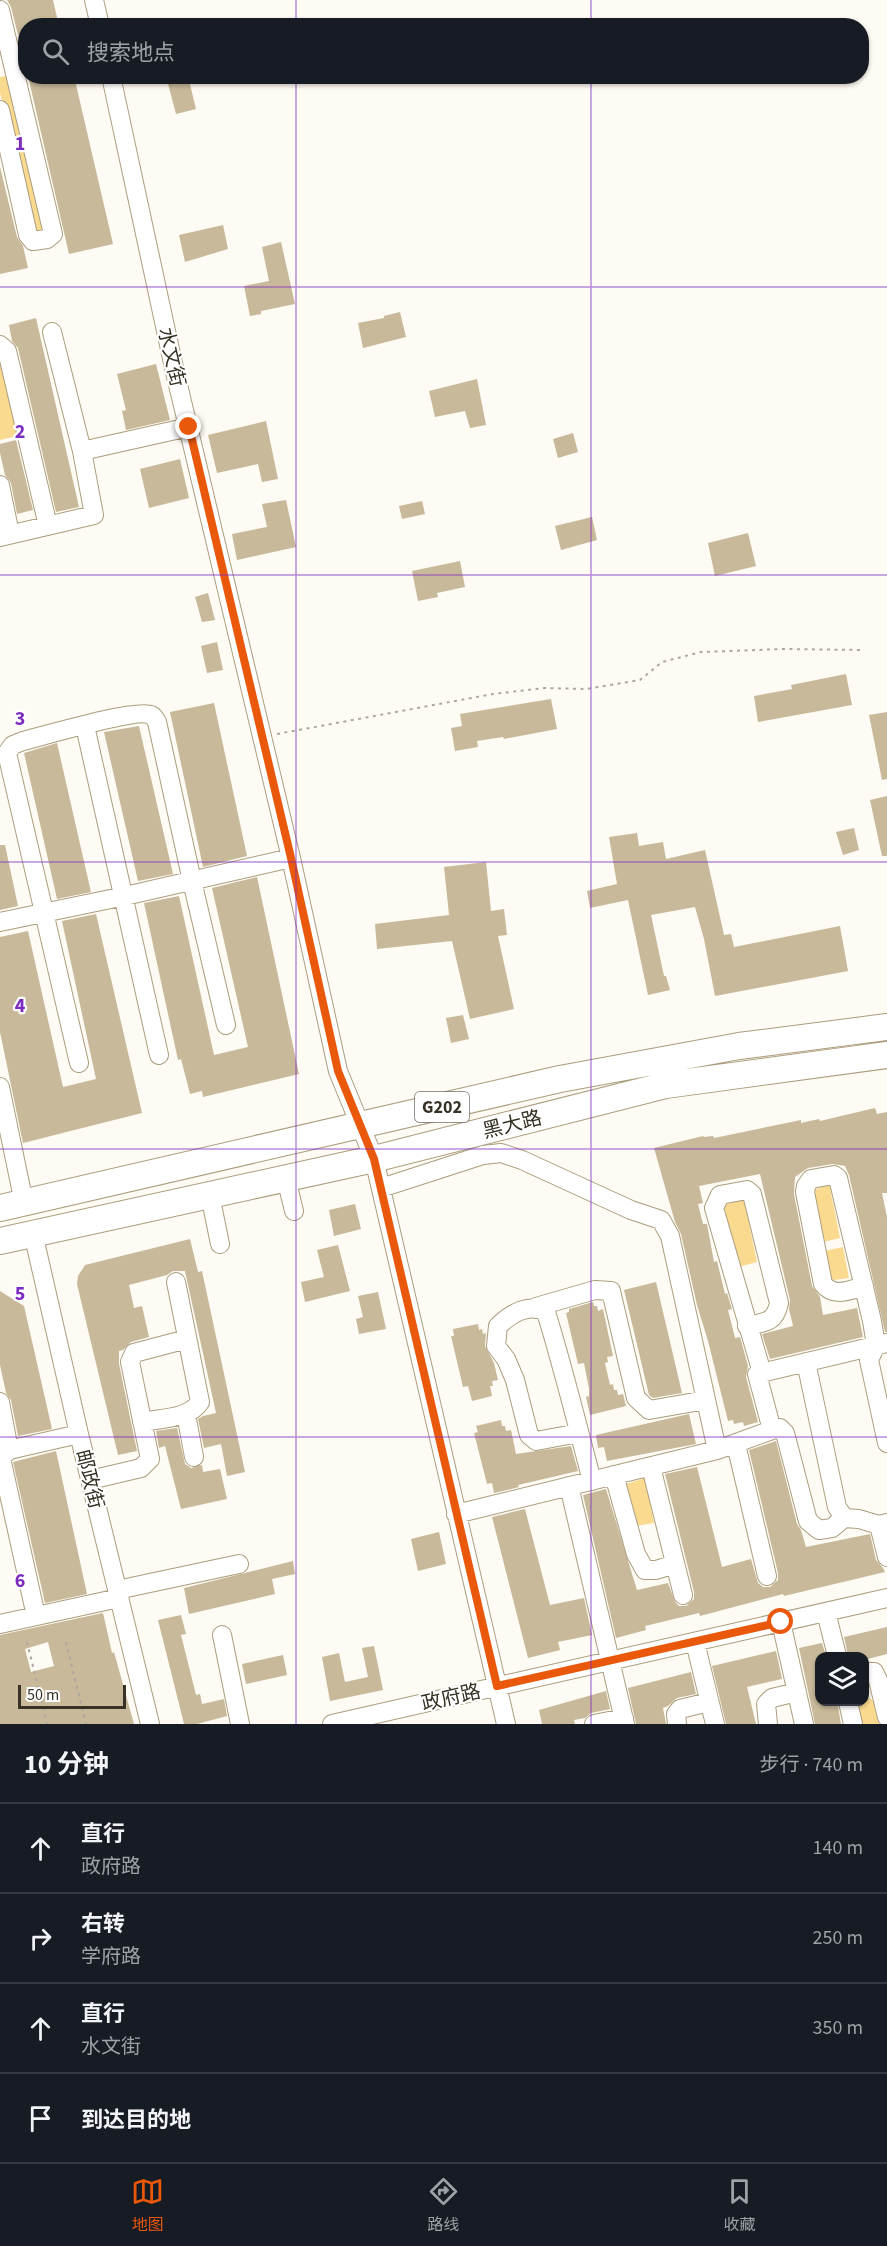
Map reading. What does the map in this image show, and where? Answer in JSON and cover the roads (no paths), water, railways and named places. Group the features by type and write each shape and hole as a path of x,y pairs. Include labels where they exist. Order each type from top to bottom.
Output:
{"highway":[{"name":"黑大路","path":"12,1206 560,1079 739,1046 869,1027 887,1027"},
{"name":"黑大路","path":"0,1241 374,1159 666,1085 887,1054"}],"street":[{"path":"94,0 97,18"},
{"path":"0,10 18,78"},
{"path":"0,110 28,236 33,241 47,239 53,234 19,84"},
{"name":"水文街","path":"113,84 189,427 291,858 338,1071 374,1159 506,1724"},
{"path":"0,485 5,536 94,515 82,451 52,332"},
{"path":"0,345 7,351 48,526"},
{"path":"82,451 189,427"},
{"path":"79,1063 7,753 13,745 23,741 106,719 141,713 151,714 157,722 226,1025"},
{"path":"86,726 159,1055"},
{"path":"0,922 192,882 291,858"},
{"path":"0,1087 12,1206"},
{"path":"381,1188 483,1155 501,1153 522,1160 631,1210 661,1220 670,1236 717,1450"},
{"path":"864,1286 839,1293 828,1290 824,1284 805,1192 811,1179 834,1175 838,1178 864,1286 881,1344"},
{"path":"286,1178 294,1211"},
{"path":"747,1326 771,1320 777,1313 779,1303 752,1194 747,1190 720,1195 714,1208 747,1326 762,1373"},
{"path":"210,1195 220,1244"},
{"name":"邮政街","path":"33,1233 79,1434 150,1724"},
{"path":"142,1422 186,1414 195,1409 200,1402 176,1282"},
{"path":"579,1433 536,1441 529,1435 515,1380 506,1359 496,1346 498,1326 511,1314 595,1290 611,1292 636,1398 649,1410 706,1400"},
{"path":"536,1307 546,1312 592,1480"},
{"path":"90,1480 141,1468 150,1459 130,1362 134,1353 187,1339"},
{"path":"772,1430 757,1374 881,1344"},
{"path":"881,1344 869,1360 887,1443"},
{"path":"806,1362 837,1507 844,1518"},
{"path":"0,1402 9,1450"},
{"path":"186,1414 194,1457"},
{"path":"456,1514 717,1450 780,1428 785,1432 808,1521 819,1530 832,1528 844,1518 883,1524 887,1557"},
{"path":"35,1611 5,1505 1,1458 9,1450 79,1434"},
{"path":"736,1444 768,1576"},
{"path":"651,1467 683,1595"},
{"path":"614,1475 636,1554 645,1570 656,1570 675,1563"},
{"path":"569,1486 625,1721 594,1724"},
{"path":"0,1624 35,1611 118,1594 239,1564"},
{"name":"政府路","path":"332,1724 887,1598"},
{"path":"0,1612 35,1611"},
{"path":"826,1612 836,1652"},
{"path":"781,1622 804,1724"},
{"path":"222,1635 240,1724"},
{"path":"695,1641 714,1724"},
{"path":"869,1672 874,1672 878,1680 887,1717"},
{"path":"768,1724 766,1704 772,1698 796,1692"},
{"path":"677,1724 676,1714 680,1709 709,1702"},
{"path":"849,1706 853,1724"}]}
